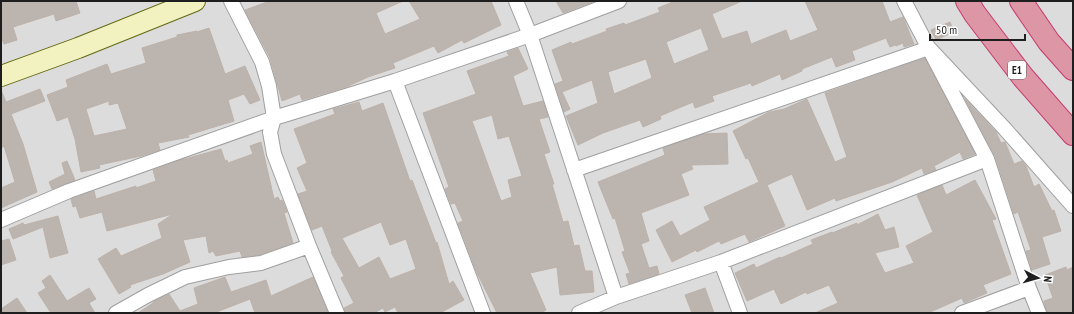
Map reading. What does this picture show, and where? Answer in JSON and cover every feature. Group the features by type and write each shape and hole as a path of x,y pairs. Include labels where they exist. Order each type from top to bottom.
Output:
{"highway":[{"name":"E1","path":"967,1 975,14 1023,77 1073,134"},
{"path":"1021,1 1049,42 1073,69"}],"main road":[{"path":"1,76 78,48 195,1"}],"street":[{"path":"231,1 262,62 269,86 274,118 270,132 274,154 309,246 337,313"},
{"path":"516,1 530,35 616,297"},
{"path":"1,220 69,191 274,118 395,81 530,35 619,1"},
{"path":"904,1 987,159 1029,288 1039,313"},
{"path":"574,170 928,48"},
{"path":"928,48 1004,129 1073,206"},
{"path":"395,81 483,313"},
{"path":"587,312 616,297 721,262 987,159"},
{"path":"116,313 185,277 261,263 309,246"},
{"path":"721,262 740,313"},
{"path":"962,313 1029,288"}],"shaded area":[{"path":"1,1 1073,1 1073,313 1,313"}],"building":[{"path":"1,1 76,1 80,13 56,21 54,14 13,27 17,40 4,44 1,37"},
{"path":"270,1 403,1 376,13 385,34 420,19 409,1 491,1 501,25 464,43 462,40 438,53 434,46 393,63 395,68 368,77 346,87 302,100 300,94 282,101 270,58 245,10"},
{"path":"556,1 595,1 563,13"},
{"path":"675,1 742,1 712,14 722,39 747,31 751,44 786,30 790,41 818,30 805,1 882,1 890,22 903,17 914,44 904,47 903,43 890,47 886,38 852,51 855,60 836,67 832,57 802,69 802,71 782,80 780,74 752,86 751,83 712,96 714,101 695,108 693,102 660,116 661,119 643,127 640,120 603,133 578,145 566,116 598,103 592,80 562,92 570,109 564,112 555,84 563,81 552,50 571,42 572,44 607,31 606,29 624,23 625,25 660,12 658,8","holes":["701,28 709,50 674,64 666,42","646,59 652,78 614,94 608,72"]},
{"path":"950,22 954,32 936,40 931,30"},
{"path":"209,28 225,74 245,66 260,100 250,104 244,94 228,100 234,121 188,135 189,137 158,143 160,150 141,156 99,165 100,168 81,172 75,139 68,117 57,121 47,95 68,87 66,80 107,64 111,74 146,63 142,48 177,37 177,35 197,32","holes":["109,101 109,105 118,103 127,129 94,136 86,109"]},
{"path":"518,48 528,69 513,76 523,106 543,101 548,117 539,119 550,152 544,154 554,184 552,184 563,222 568,221 574,246 579,245 585,271 592,271 594,292 560,295 557,267 530,273 546,310 541,313 497,313 477,273 458,223 463,221 455,203 451,204 445,189 449,187 423,113 476,94 467,71 509,56 507,52","holes":["492,115 498,139 509,136 522,176 508,180 512,197 501,201 472,121"]},
{"path":"925,58 975,154 963,159 960,152 934,166 936,170 924,174 922,168 892,182 836,201 835,198 807,210 792,174 767,185 785,226 749,242 745,234 721,244 719,241 672,262 656,230 672,221 680,236 710,220 704,207 759,182 733,131 769,112 784,109 807,99 835,162 847,157 825,93"},
{"path":"40,89 45,101 11,114 23,144 37,192 1,208 1,188 15,182 4,146 1,148 1,90 6,102"},
{"path":"965,99 996,132 1001,143 1005,142 1014,164 1022,161 1026,166 1034,187 1039,184 1052,211 1054,210 1061,231 1042,237 1050,264 1032,270 1026,251 1031,250 1018,212 1014,214 995,156"},
{"path":"359,102 362,111 383,103 410,181 412,180 436,243 437,242 449,284 453,281 464,300 440,313 398,313 395,307 385,312 383,308 374,313 345,313 344,308 354,303 341,278 344,276 331,252 332,251 322,226 312,230 298,194 307,191 297,168 307,163 294,129 335,114 333,109","holes":["381,222 390,245 406,239 416,269 390,279 379,257 359,268 342,238"]},
{"path":"727,133 728,164 691,165 693,169 681,174 689,195 641,213 649,241 641,244 649,268 657,266 659,274 629,284 626,274 630,273 622,252 625,251 615,218 613,219 598,182 665,155 663,148 704,134"},
{"path":"261,142 274,199 278,197 280,201 282,200 287,212 284,213 293,243 259,255 242,257 240,251 216,256 213,251 209,253 206,236 183,240 190,262 163,274 130,285 131,287 119,294 98,259 116,248 121,256 162,238 158,224 173,214 107,231 102,212 80,218 76,206 73,207 71,199 94,191 96,199 136,186 136,188 156,181 153,170 181,160 221,149 225,161 227,160 228,163 253,154 250,146"},
{"path":"67,161 75,180 52,189 49,182 65,174 62,163"},
{"path":"975,180 996,219 992,220 1011,274 983,285 987,293 964,303 962,298 928,313 815,313 838,303 829,285 807,294 806,292 781,304 774,289 747,301 735,273 754,264 756,268 780,257 781,258 813,244 811,240 857,223 857,225 878,214 885,230 894,227 899,247 875,253 885,273 914,263 906,246 933,232 917,195 942,185 946,195"},
{"path":"58,216 68,253 50,258 43,227 13,239 9,229 23,223 24,225"},
{"path":"9,239 16,260 1,265 1,241"},
{"path":"1066,267 1067,270 1073,267 1073,313 1047,313 1044,301 1053,298 1045,275"},
{"path":"50,275 67,301 89,288 96,299 89,303 95,313 51,313 38,293 46,288 42,281"},
{"path":"225,277 231,292 266,280 271,296 313,277 328,313 255,313 250,299 214,313 138,313 153,302 169,294 180,311 198,304 194,288"},
{"path":"705,288 714,313 692,313 685,295"},
{"path":"17,298 27,313 1,313 1,309"}]}
